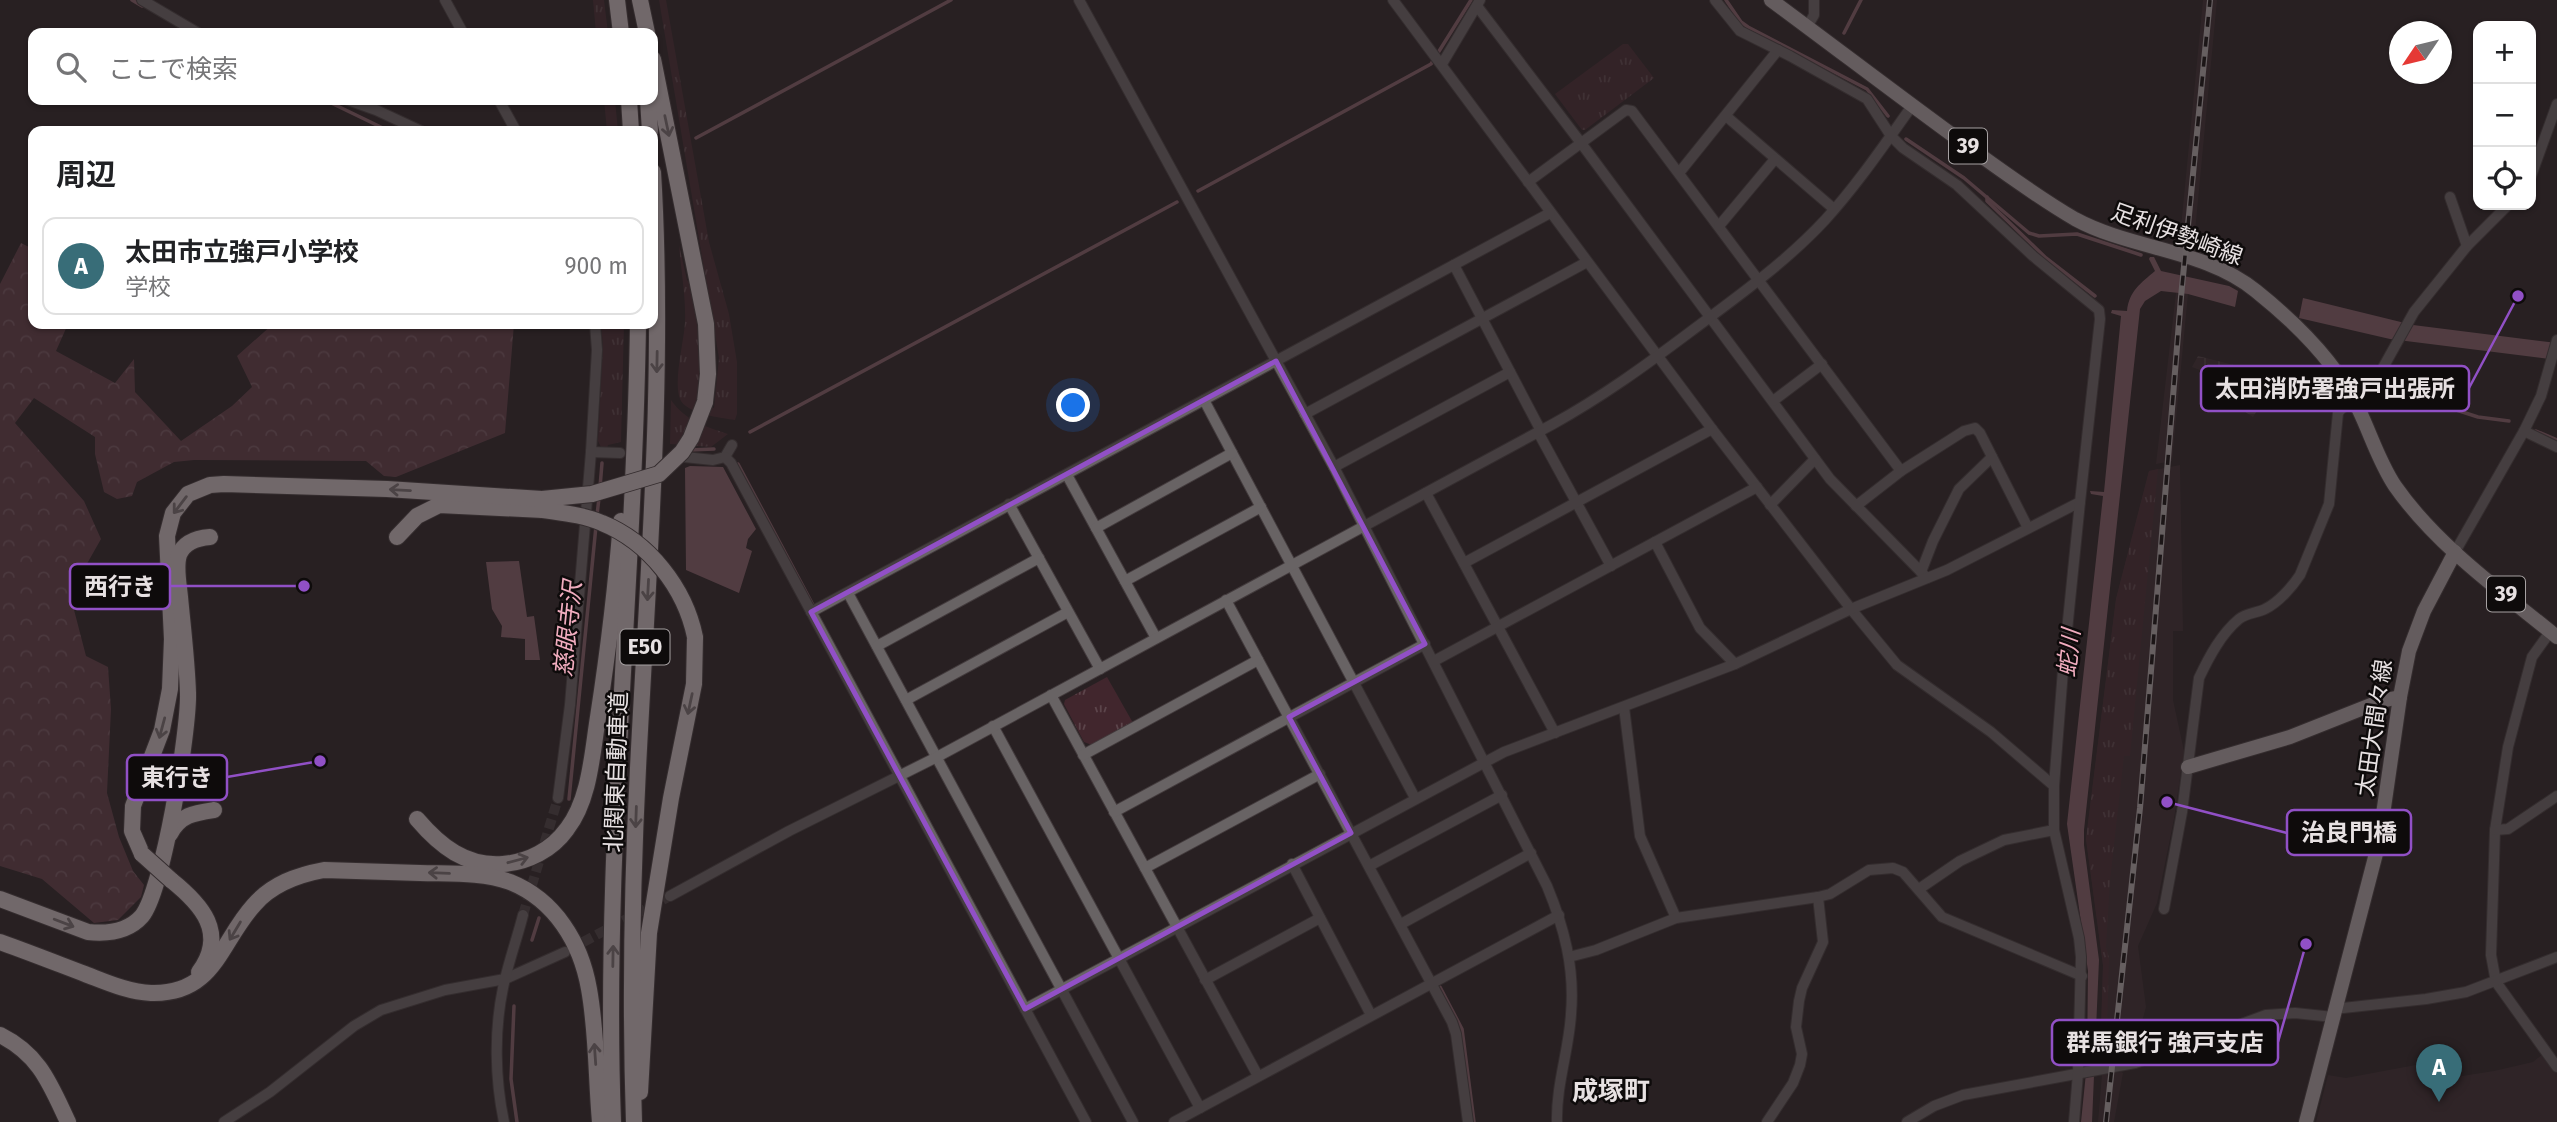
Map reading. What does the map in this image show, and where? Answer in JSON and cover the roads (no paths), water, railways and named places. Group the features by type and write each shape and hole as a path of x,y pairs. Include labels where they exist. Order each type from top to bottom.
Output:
{"highway":[{"path":"617,0 620,28"},
{"path":"638,0 641,28"},
{"path":"638,0 646,28"},
{"path":"397,537 417,516 439,505 543,504 592,494 659,474 682,452 691,438 705,402 709,363 706,324 658,85"},
{"path":"629,105 631,126"},
{"path":"648,105 650,126"},
{"name":"北関東自動車道","path":"613,1122 612,1022 617,772 634,468 638,329"},
{"name":"北関東自動車道","path":"634,1120 631,1016 637,786 655,439 656,329"},
{"path":"418,819 437,841 454,853 471,861 490,865 510,863 536,855 552,845 568,828 583,794 594,743 610,647 621,520 634,468"},
{"path":"178,989 201,970 208,957 211,935 204,911 142,854 132,831 133,806 162,730 170,689 172,639 167,536 173,513 188,494 210,485 224,484 387,489 543,504 601,522 637,544 655,561 679,592 695,637 694,684 671,798 649,933 643,1012 644,1059 634,1120"},
{"path":"0,899 88,932 101,933 124,928 140,918 153,897 166,843 187,717 187,669 178,573 179,554 192,541 209,537"},
{"path":"166,843 175,825 183,818 193,813 214,810"},
{"path":"0,942 118,987 151,993 178,989 192,983 211,968 245,915 261,898 273,888 307,873 324,870 469,874 510,882 541,900 555,913 565,925 581,957 591,1003 600,1122"},
{"path":"0,1035 21,1046 32,1056 48,1080 68,1122"}],"main road":[{"name":"足利伊勢崎線","path":"1771,0 2039,197 2078,220 2113,235 2211,266 2254,289 2303,334 2326,360 2355,402 2384,468 2422,520 2455,552 2554,635"},
{"name":"太田大間々線","path":"2306,1122 2379,842 2409,651 2415,633 2455,552"},
{"path":"2188,767 2290,737 2381,701 2400,697"}],"street":[{"path":"142,0 190,28"},
{"path":"445,0 460,28"},
{"path":"1079,0 1334,467 1502,795 1559,915 1569,957 1572,1014 1560,1084 1558,1122"},
{"path":"1393,0 1712,429 1897,665 1991,732 2054,786"},
{"path":"1715,0 1740,31 1862,96 1903,148 1956,185 2033,256 2099,310 2054,786 2054,830 2079,938 2082,976 2080,1073 2074,1122"},
{"path":"1807,27 1814,15 1814,0"},
{"path":"1442,64 1478,3 1830,479 1924,575"},
{"path":"1679,173 1778,50"},
{"path":"2536,162 2557,104"},
{"path":"362,105 410,126"},
{"path":"502,105 513,126"},
{"path":"670,895 789,831 937,757 1599,397 1759,281 1805,241 1834,209 1912,106"},
{"path":"1528,182 1629,109 1636,114 1901,471"},
{"path":"1726,116 1834,209"},
{"path":"1719,226 1775,159"},
{"path":"2450,197 2467,246"},
{"path":"2164,909 2188,767 2199,678 2217,643 2240,619 2266,608 2300,575 2329,504 2338,413 2341,407 2355,402 2370,391 2408,321 2467,246 2503,210"},
{"path":"811,612 1550,213"},
{"path":"1305,414 1587,262"},
{"path":"1454,265 1611,566"},
{"path":"558,798 570,705 591,452 597,362 595,329"},
{"path":"2455,552 2524,431 2540,396 2557,340"},
{"path":"1773,401 1822,364"},
{"path":"1334,467 1510,372"},
{"path":"1204,400 1415,798"},
{"path":"1856,506 1901,471 1972,428 1978,430 2028,528"},
{"path":"1464,563 1712,429"},
{"path":"2524,431 2557,447"},
{"path":"669,455 713,460 725,457 732,445"},
{"path":"591,452 620,453"},
{"path":"1096,527 1232,453"},
{"path":"725,457 1086,1122"},
{"path":"1924,575 1933,541 1959,489 1992,457"},
{"path":"1770,505 1815,459"},
{"path":"1067,475 1156,638"},
{"path":"1434,661 1757,487"},
{"path":"1426,493 1555,733"},
{"path":"1025,1009 1484,761 1735,664 1924,575 1947,570 2080,502"},
{"path":"1010,504 1100,669"},
{"path":"1125,581 1261,507"},
{"path":"1655,542 1700,628 1735,664"},
{"path":"877,646 1039,558"},
{"path":"848,593 1133,1122"},
{"path":"1226,600 1432,982 1457,1034 1468,1122"},
{"path":"906,700 1068,612"},
{"path":"2554,635 2532,657 2508,747 2495,830 2491,955 2496,982 2557,1067"},
{"path":"1114,812 1425,644"},
{"path":"1083,755 1258,660"},
{"path":"1051,695 1258,1076"},
{"path":"1624,707 1640,836 1676,918"},
{"path":"993,726 1200,1108"},
{"path":"1145,868 1320,774"},
{"path":"1369,866 1502,795"},
{"path":"2495,830 2508,829 2557,796"},
{"path":"1919,889 1960,861 2004,839 2054,830"},
{"path":"1401,924 1531,853"},
{"path":"1292,864 1371,1015"},
{"path":"1569,957 1596,950 1676,918 1818,897 1830,894 1869,870 1893,868 1903,872 1942,917 2082,976"},
{"path":"1768,1122 1793,1083 1800,1065 1802,1054 1796,1027 1799,1001 1802,988 1824,942 1818,897"},
{"path":"504,1122 497,1058 501,1001 523,915"},
{"path":"1174,1122 1559,915"},
{"path":"1205,980 1321,918"},
{"path":"224,1122 270,1093 354,1026 382,1010 445,990 505,979 565,951"},
{"path":"1907,1122 1934,1106 1963,1095 2135,1063 2266,1015 2335,1012 2343,1008 2466,992 2557,957"}],"waterway":[{"path":"132,0 142,6"},
{"path":"696,138 951,0"},
{"path":"1198,191 1431,64 1471,0"},
{"path":"1726,0 1741,22 1748,27 1867,89 1888,116"},
{"path":"1844,33 1861,0"},
{"path":"335,105 379,126"},
{"path":"1906,139 1964,178 2029,233 2039,236 2077,234 2141,255"},
{"path":"1987,197 1987,201 2046,258 2095,296"},
{"path":"750,432 1177,202"},
{"path":"2378,396 2419,398 2478,417 2509,421"},
{"path":"2536,431 2557,440"},
{"name":"慈眼寺沢","path":"689,450 714,449"},
{"name":"慈眼寺沢","path":"600,487 602,463"},
{"path":"738,464 813,605"},
{"name":"慈眼寺沢","path":"597,515 599,498"},
{"name":"慈眼寺沢","path":"569,799 596,526"},
{"name":"慈眼寺沢","path":"532,940 539,918"},
{"path":"1440,987 1462,1029 1474,1122"},
{"name":"慈眼寺沢","path":"514,1006 511,1079 517,1122"}],"tunnel":[{"path":"523,915 558,798"},
{"path":"570,949 670,896"}],"railway":[{"path":"2106,1122 2140,808 2181,297 2210,0"}],"place":[{"name":"太田消防署強戸出張所","path":"2518,296"},
{"name":"西行き","path":"304,586"},
{"name":"東行き","path":"320,761"},
{"name":"治良門橋","path":"2167,802"},
{"name":"群馬銀行 強戸支店","path":"2306,944"},
{"name":"太田市立強戸小学校","path":"2439,1102"}],"district":[{"name":"成塚町","path":"1611,1091"}],"water label":[{"name":"蛇川","path":"2069,653"}]}
